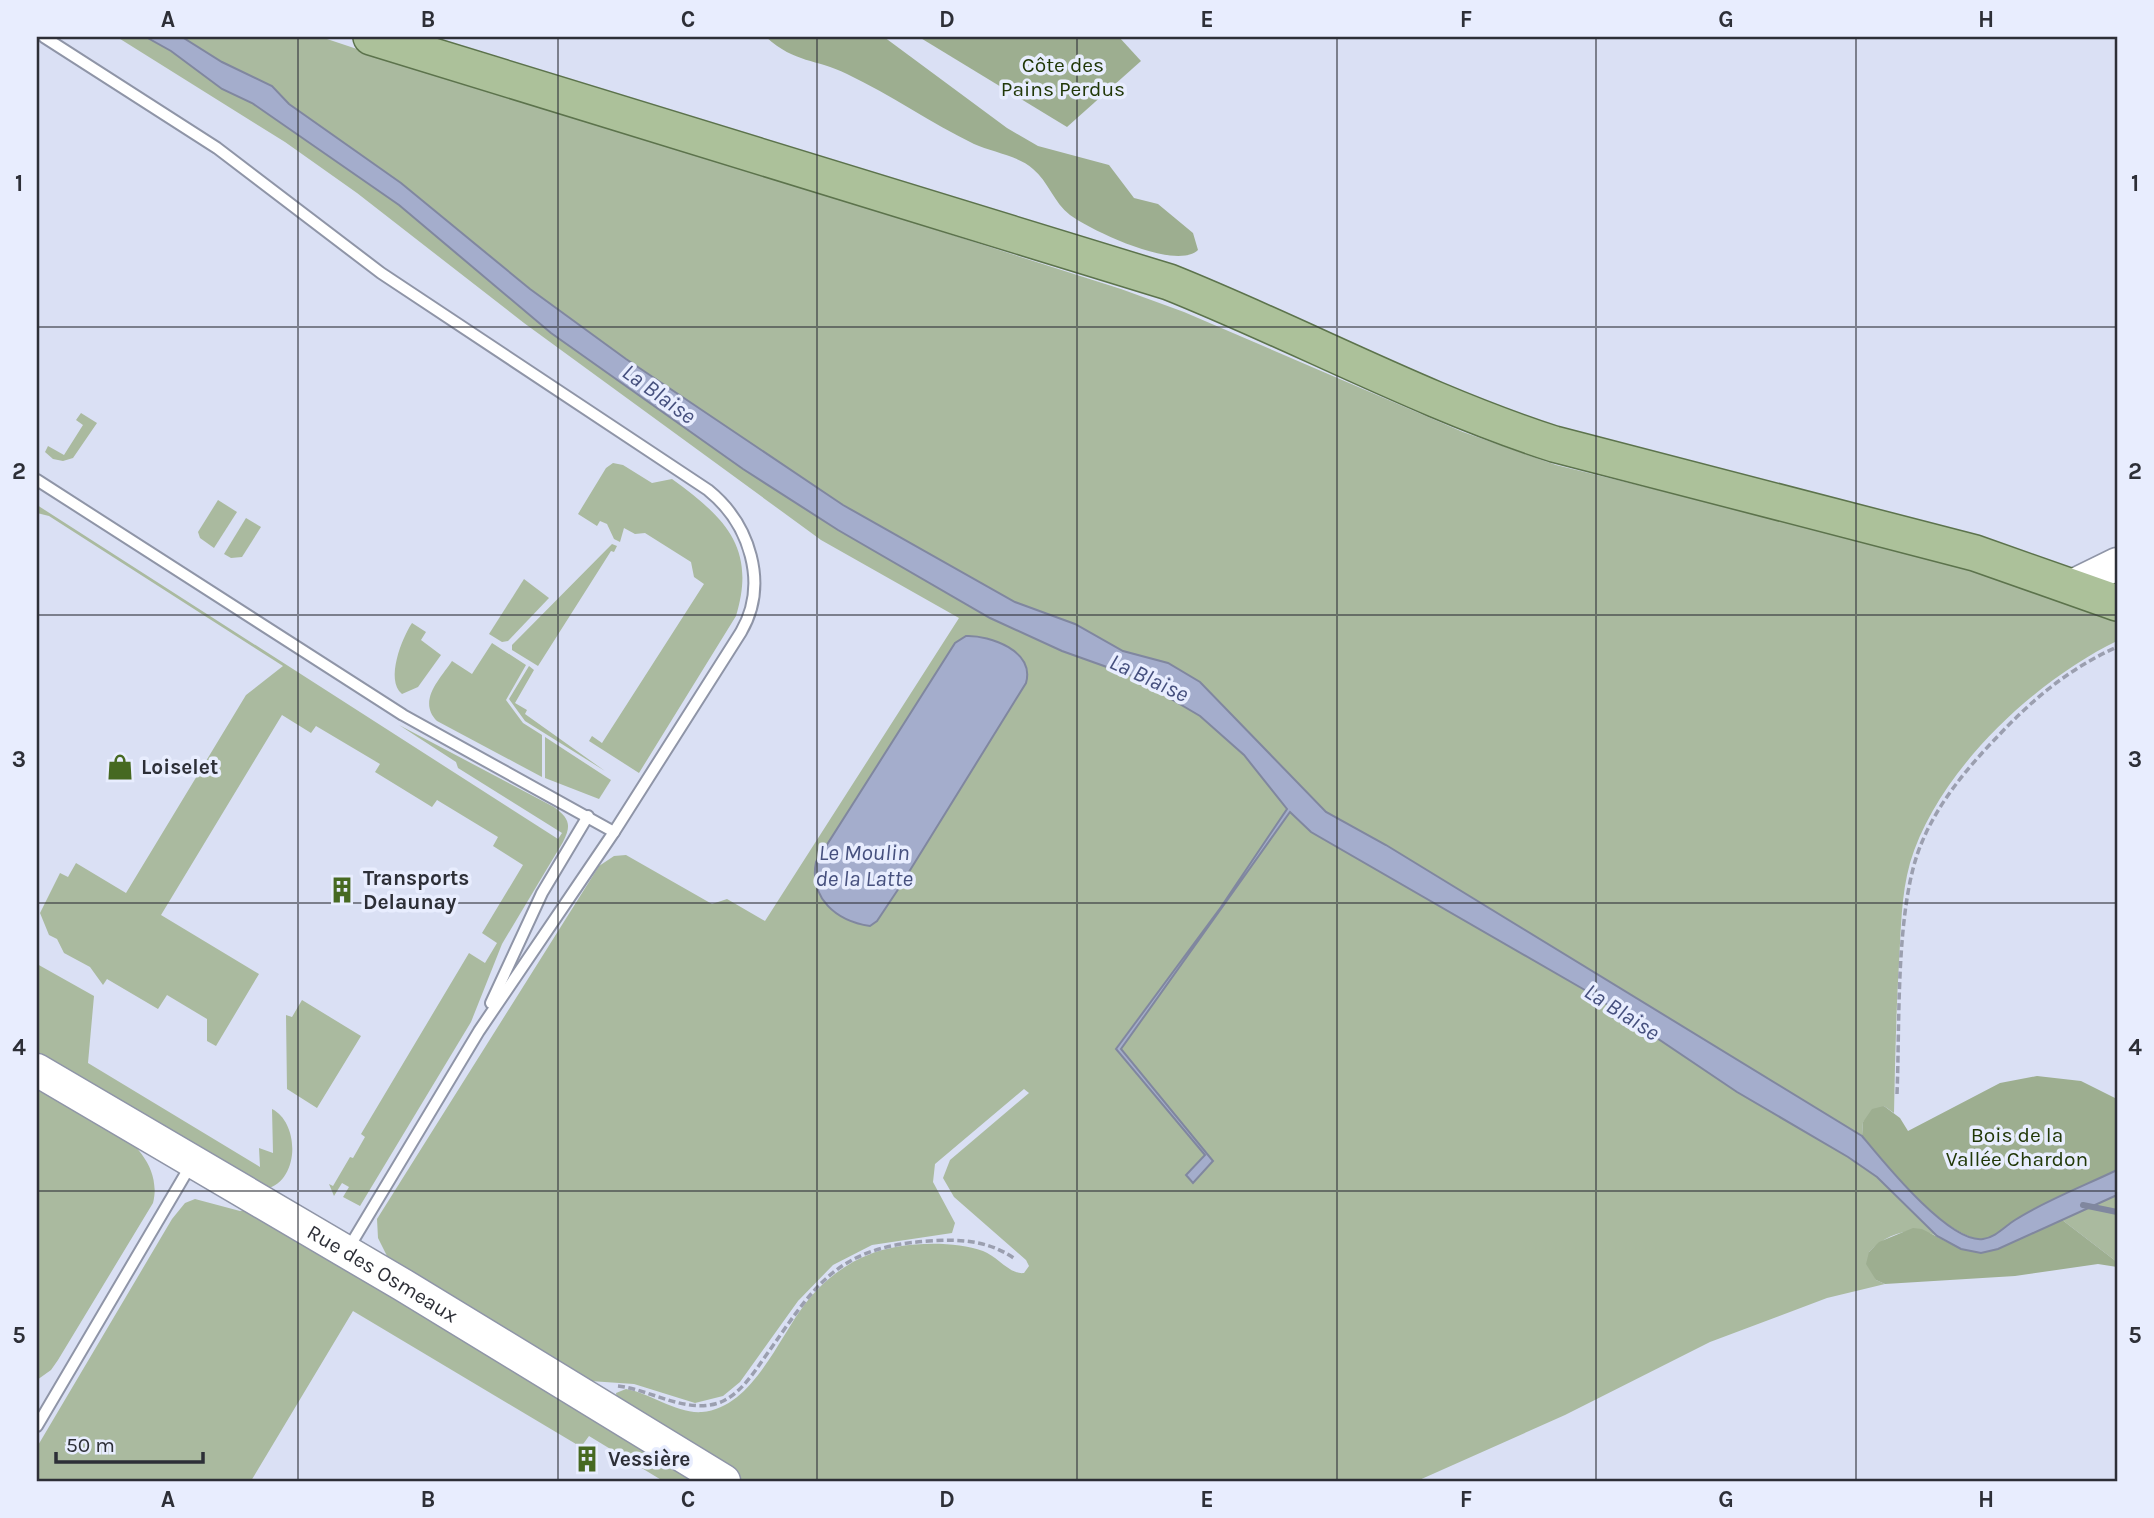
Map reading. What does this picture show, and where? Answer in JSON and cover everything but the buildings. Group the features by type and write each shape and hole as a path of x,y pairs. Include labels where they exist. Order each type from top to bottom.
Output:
{"main road":[{"path":"371,37 1169,282 1444,404 1554,444 1975,553 2117,603"},
{"path":"2070,587 2117,564"},
{"name":"Rue des Osmeaux","path":"37,1070 194,1160 578,1390 724,1481"}],"lane":[{"path":"44,37 217,148 381,273 709,490 730,510 746,539 753,569 753,603 747,623 614,832 479,1031 346,1251"},
{"path":"37,481 403,715 614,832"},
{"path":"479,1031 542,893 588,816"},
{"path":"37,1426 194,1160"}],"path":[{"path":"1897,1094 1902,954 1909,886 1920,844 1959,780 2018,714 2070,672 2117,647"},
{"path":"578,1390 618,1386 639,1389 695,1407 719,1403 750,1378 805,1298 830,1274 854,1257 887,1245 945,1240 988,1244 1015,1259"}],"green space":[{"path":"117,37 146,37 171,51 222,89 252,103 399,205 551,333 743,469 838,530 990,618 1062,651 1132,676 1200,716 1244,755 1288,808 1221,907 1116,1048 1206,1155 1193,1183 1213,1161 1121,1049 1290,811 1311,832 1590,993 1737,1092 1848,1157 1877,1177 1937,1236 1910,1231 1892,1236 1876,1245 1869,1252 1876,1280 1885,1284 1827,1298 1710,1342 1565,1415 1417,1481 741,1481 641,1419 617,1400 616,1393 626,1389 683,1410 702,1412 720,1408 735,1398 762,1370 805,1304 818,1289 833,1275 868,1255 910,1245 956,1245 983,1251 1014,1271 1024,1273 1029,1266 1026,1260 954,1197 943,1178 950,1160 1029,1093 1024,1089 935,1164 933,1182 955,1223 952,1233 872,1245 833,1265 798,1301 740,1382 723,1396 695,1403 634,1384 590,1381 390,1262 378,1238 377,1219 599,866 614,856 626,855 712,904 727,899 765,921 959,618 821,540 524,323 357,193 285,142"},
{"path":"182,37 321,37 465,85 818,192 1121,289 1184,312 1463,432 1556,465 1911,552 2015,583 2117,620 2117,641 2085,658 2053,680 1992,733 1965,763 1923,829 1910,863 1903,900 1894,1113 1884,1106 1863,1122 1862,1136 1386,845 1326,812 1200,682 1168,663 1123,651 1075,624 1015,602 843,505 626,359 530,289 401,183 289,104 272,86 222,62"},
{"path":"766,37 884,37 1007,128 1038,146 1109,165 1134,198 1158,204 1193,233 1198,250 1187,255 1172,256 1114,239 1064,210 1043,180 1027,165 1013,157 974,144 863,82 836,69 787,52"},
{"name":"Côte des Pains Perdus","path":"919,37 1119,37 1141,61 1067,127"},
{"path":"81,413 97,423 73,458 63,461 53,459 45,452 48,446 64,455 83,425 76,420"},
{"path":"613,463 623,465 652,483 672,479 691,493 721,521 731,536 739,552 742,571 736,616 639,773 589,741 592,736 602,743 704,584 694,577 691,562 645,533 635,534 624,528 620,542 614,539 607,524 600,521 597,526 578,514 606,468"},
{"path":"218,500 237,512 214,548 200,538 198,532"},
{"path":"37,505 558,839 562,833 458,768 456,762 399,725 554,807 568,822 563,842 502,944 471,1022 360,1206 343,1197 349,1187 342,1183 334,1196 329,1184 333,1186 350,1157 353,1158 365,1137 361,1134 469,953 485,963 497,943 482,933 523,865 493,846 498,837 437,800 432,807 375,772 380,764 316,726 311,733 282,715 161,915 259,974 216,1046 207,1041 207,1019 167,995 158,1009 107,979 103,985 90,967 64,953 57,939 49,935 40,913 60,873 68,877 76,863 126,893 246,695 283,666 49,516 37,513"},
{"path":"246,518 261,527 242,557 231,558 224,554"},
{"path":"612,544 617,546 614,552 611,551 538,666 512,650 512,645"},
{"path":"524,579 549,598 508,641 502,642 489,634"},
{"path":"412,623 426,632 421,640 441,655 418,687 402,694 397,688 395,669 400,648"},
{"path":"492,643 526,665 506,700 523,723 542,735 542,777 437,721 431,713 429,706 432,690 452,661 472,674"},
{"path":"529,666 534,670 515,703 527,710 525,714 605,771 525,721 509,699"},
{"path":"545,737 611,780 599,799 545,778"},
{"path":"37,964 94,996 88,1063 260,1167 259,1148 273,1153 272,1109 288,1126 291,1138 290,1164 285,1175 277,1184 266,1189 37,1059"},
{"path":"302,1000 361,1036 317,1108 287,1089 286,1015 292,1017"},
{"name":"Bois de la Vallée Chardon","path":"2037,1076 2081,1081 2117,1099 2117,1170 2016,1220 1995,1236 1980,1240 1973,1238 1940,1219 1912,1194 1862,1136 1863,1122 1872,1109 1884,1106 1900,1118 1908,1131 2000,1083"},
{"path":"37,1080 116,1129 134,1145 147,1162 154,1182 153,1203 58,1360 51,1370 37,1380"},
{"path":"2117,1195 2117,1262 2061,1219"},
{"path":"195,1199 245,1210 322,1256 338,1260 707,1481 663,1481 589,1436 581,1447 353,1311 251,1481 37,1481 37,1447 172,1219 185,1203"},
{"path":"2061,1219 2117,1262 2117,1267 2098,1264 2015,1276 1885,1284 1876,1280 1866,1264 1869,1252 1879,1242 1913,1228 1922,1229 1961,1249 1998,1249"}],"water":[{"name":"La Blaise","path":"146,37 182,37 222,62 272,86 289,104 401,183 530,289 626,359 843,505 1015,602 1075,624 1123,651 1168,663 1200,682 1326,812 1386,845 1862,1136 1917,1198 1953,1228 1969,1237 1988,1238 2039,1206 2117,1170 2117,1195 1998,1249 1981,1253 1961,1249 1937,1236 1877,1177 1848,1157 1737,1092 1590,993 1311,832 1290,812 1121,1049 1213,1161 1193,1183 1186,1175 1205,1155 1116,1049 1221,907 1287,809 1244,755 1200,716 1132,676 1062,651 990,618 838,530 743,469 551,333 399,205 252,103 222,89 171,51"},
{"name":"Le Moulin de la Latte","path":"966,636 987,638 1017,654 1024,662 1026,683 877,921 870,926 846,919 828,906 821,897 815,875 816,862 955,643"}],"waterway":[{"path":"2083,1205 2117,1212"}],"place":[{"name":"Loiselet","path":"120,767"},
{"name":"Transports Delaunay","path":"342,890"},
{"name":"Vessière","path":"587,1459"}]}
